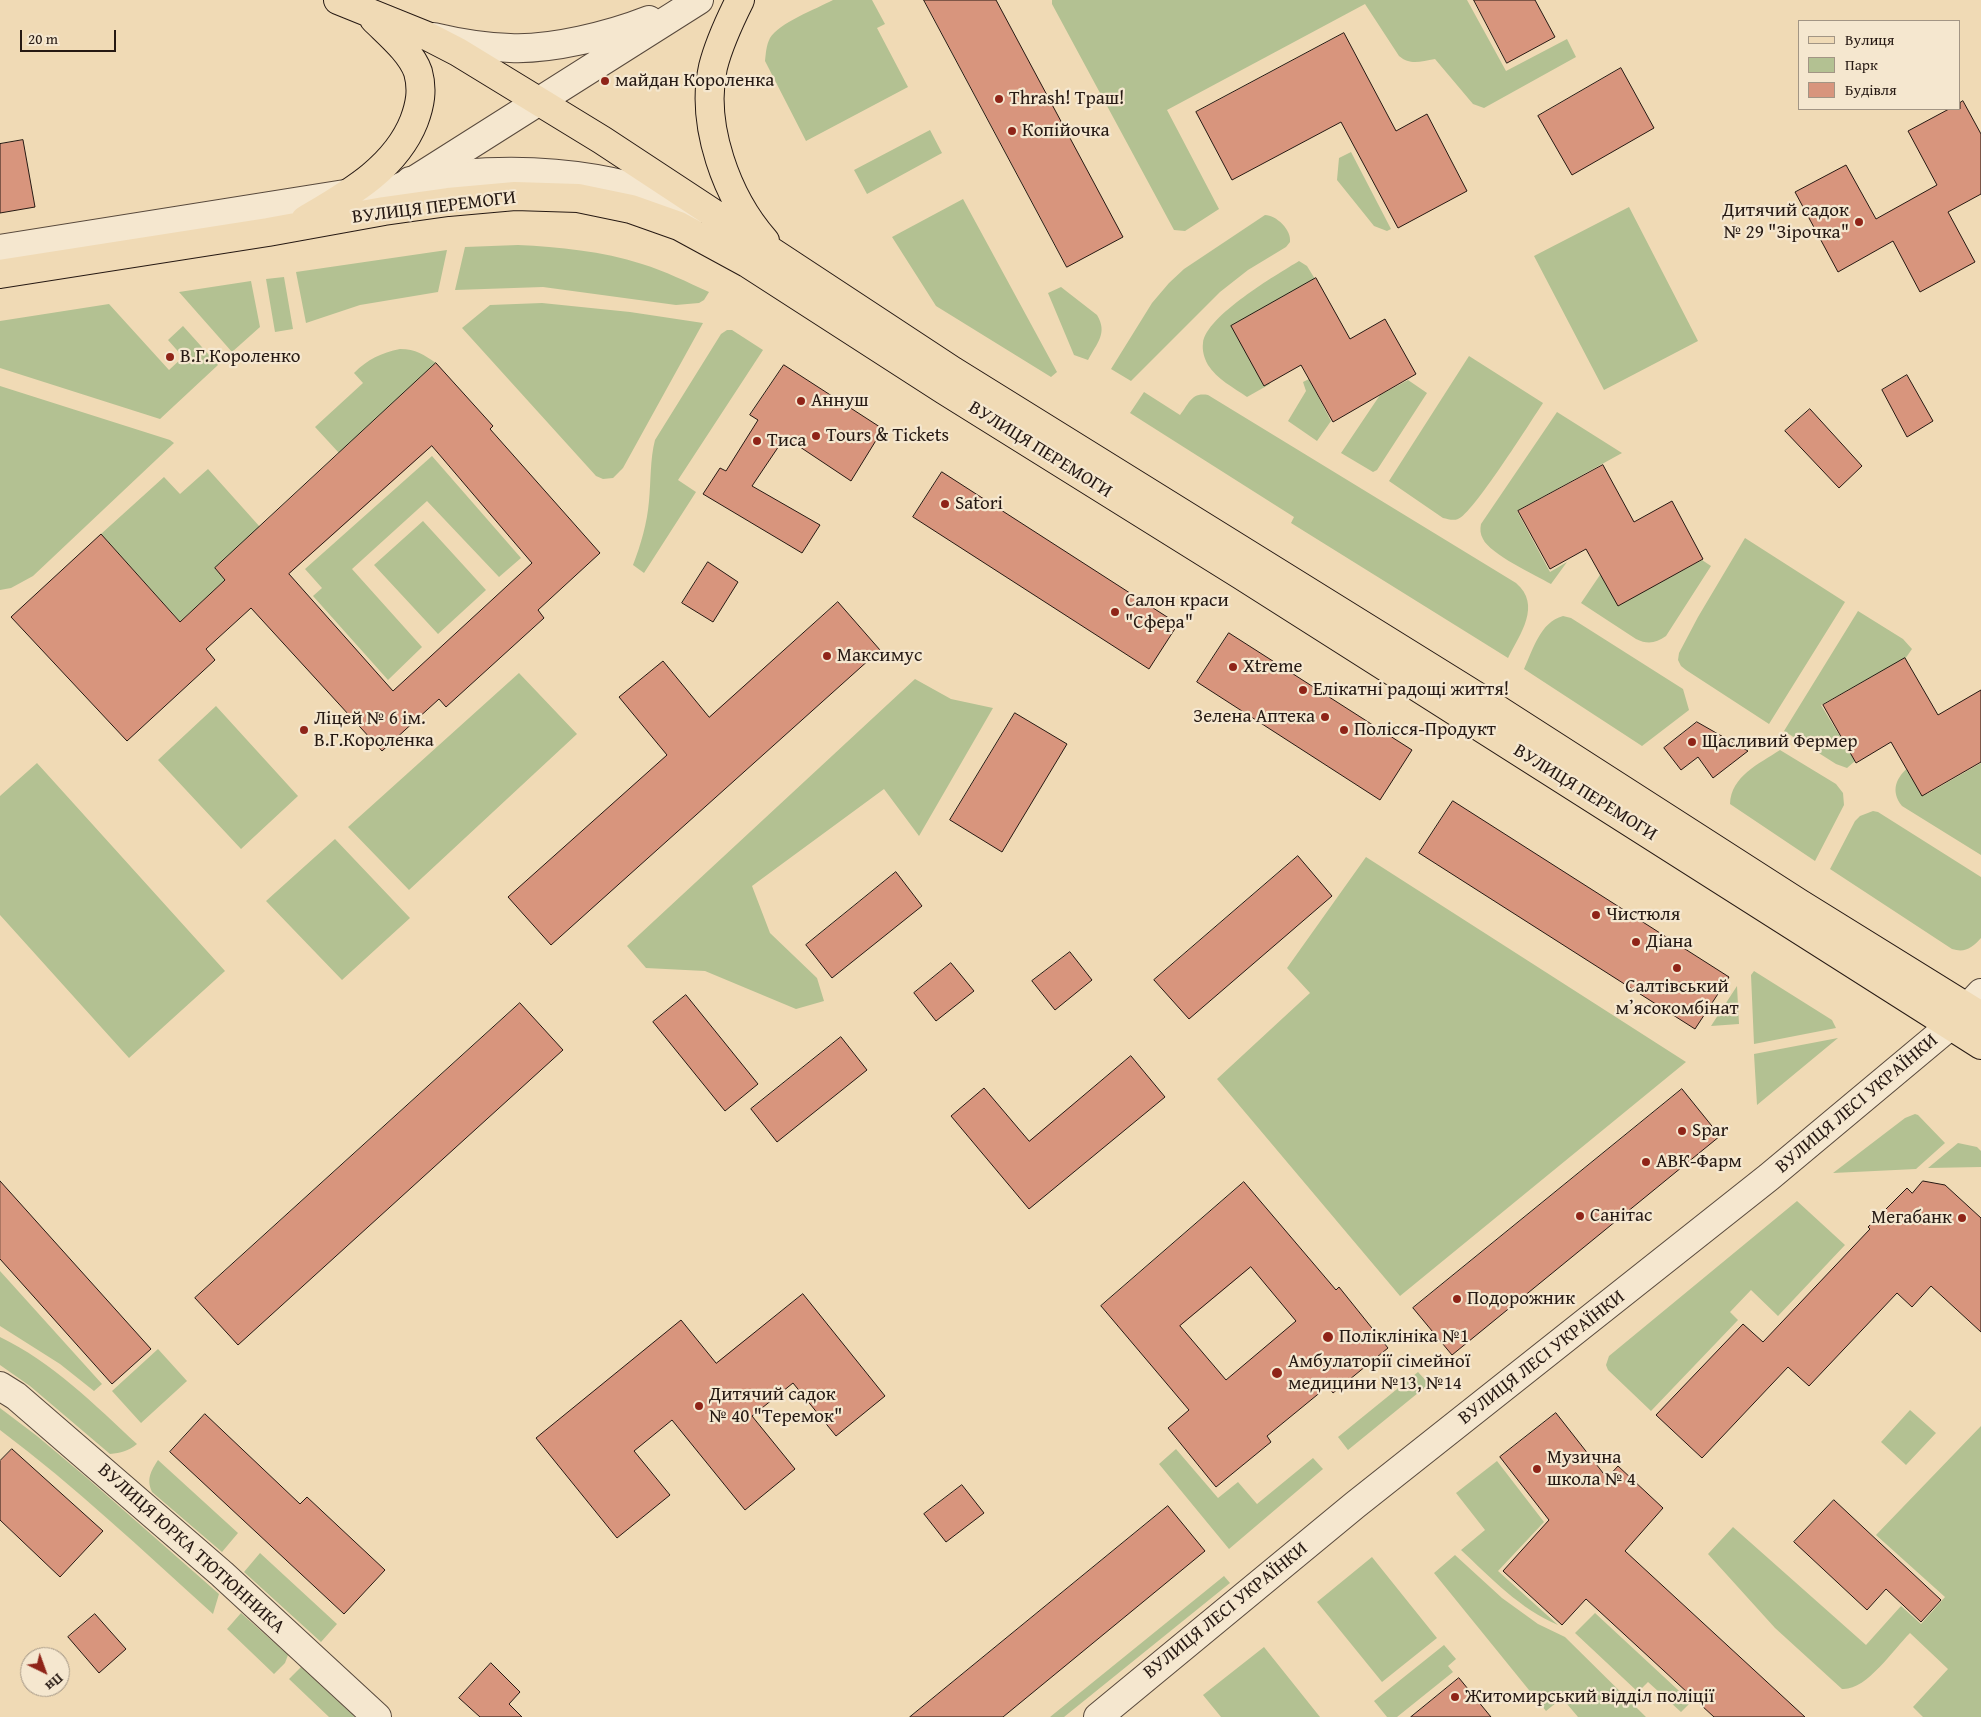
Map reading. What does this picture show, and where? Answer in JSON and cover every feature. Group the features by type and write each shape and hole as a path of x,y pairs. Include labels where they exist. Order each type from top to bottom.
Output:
{"main road":[{"path":"338,0 427,36 458,52 602,140 777,255"},
{"path":"740,0 723,35 713,69 710,105 717,148 727,180 753,225 777,255"},
{"path":"291,228 350,193 378,172 400,148 412,127 419,108 421,90 417,71 406,54 368,12"},
{"name":"ВУЛИЦЯ ПЕРЕМОГИ","path":"0,274 439,203 515,196 578,198 631,209 680,226 747,263 944,390 1241,574 1970,1010"},
{"name":"ВУЛИЦЯ ПЕРЕМОГИ","path":"777,255 953,371 1486,702 1798,903 1970,1010 1981,1045"}],"street":[{"path":"427,36 465,44 511,48 551,45 636,25 698,0"},
{"path":"291,228 347,210 413,181 698,0"},
{"name":"ВУЛИЦЯ ПЕРЕМОГИ","path":"0,249 350,193 413,181 497,173 545,172 590,177 624,184 671,198 729,225"},
{"name":"ВУЛИЦЯ ЛЕСІ УКРАЇНКИ","path":"1098,1717 1355,1505 1769,1177 1970,1010"},
{"name":"ВУЛИЦЯ ЮРКА ТЮТЮННИКА","path":"0,1386 16,1396 222,1574 377,1717"}],"green space":[{"path":"833,0 872,0 885,24 877,28 908,87 806,141 765,61 766,49 770,38 781,27"},
{"path":"1052,0 1467,0 1506,71 1567,39 1576,57 1484,108 1473,104 1435,59 1412,62 1399,56 1365,4 1167,110 1219,209 1185,231 1174,230 1052,4"},
{"path":"930,130 942,153 867,194 854,170"},
{"path":"1351,152 1391,229 1387,231 1374,226 1337,180 1339,158"},
{"path":"963,199 1057,372 1051,377 936,306 892,237"},
{"path":"1629,207 1698,341 1604,390 1534,256"},
{"path":"1265,215 1278,220 1286,228 1290,242 1286,247 1248,270 1220,292 1131,381 1111,369 1152,303 1169,283 1184,269"},
{"path":"518,245 580,250 612,256 659,270 709,292 704,300 699,303 676,305 543,287 455,290 465,247"},
{"path":"447,250 438,292 360,305 306,323 296,272"},
{"path":"1299,261 1307,266 1315,279 1235,325 1270,384 1247,397 1221,379 1208,365 1204,357 1203,348 1207,332 1216,321 1243,297"},
{"path":"284,277 293,329 275,332 266,279"},
{"path":"251,281 260,327 232,352 179,292"},
{"path":"1061,287 1097,315 1100,321 1102,327 1100,338 1088,360 1074,355 1048,293"},
{"path":"542,303 630,312 703,323 623,468 613,478 603,479 596,476 462,328 490,305"},
{"path":"109,304 169,370 183,357 168,340 183,326 218,365 160,419 0,368 0,321"},
{"path":"727,330 732,330 763,350 678,480 696,492 644,573 633,565 647,518 655,440 721,334"},
{"path":"400,349 415,351 436,363 339,453 315,427 363,383 354,373 359,368 375,357"},
{"path":"1469,356 1543,403 1476,502 1465,514 1458,519 1452,520 1443,518 1389,481"},
{"path":"1309,379 1331,421 1317,441 1288,421 1306,391 1303,382"},
{"path":"1408,380 1427,393 1377,470 1373,472 1341,453 1380,395"},
{"path":"0,386 170,440 174,443 33,576 11,588 0,590"},
{"path":"1144,392 1180,415 1194,397 1208,395 1516,583 1524,592 1528,610 1523,630 1508,658 1291,523 1294,517 1130,413"},
{"path":"1557,412 1622,453 1517,511 1550,572 1567,562 1551,584 1494,551 1483,539 1480,530 1481,524"},
{"path":"432,456 521,558 499,577 427,501 352,569 422,647 388,680 313,596 322,588 305,569"},
{"path":"208,469 260,527 215,568 225,580 180,622 101,534 164,477 180,494"},
{"path":"423,521 486,590 438,634 374,565"},
{"path":"1745,538 1845,602 1769,724 1686,670 1678,660 1679,653 1698,617"},
{"path":"1702,560 1711,566 1666,636 1655,642 1648,643 1636,639 1581,603 1602,572 1620,603"},
{"path":"1858,611 1903,639 1912,649 1905,659 1821,705 1855,761 1847,768 1836,764 1784,731"},
{"path":"1563,616 1571,618 1683,689 1689,710 1642,746 1524,669 1534,645 1543,630 1555,619"},
{"path":"519,673 577,734 409,890 348,827"},
{"path":"915,679 951,699 993,708 919,836 884,789 752,886 770,933 817,978 824,1001 796,1009 705,971 646,968 627,946"},
{"path":"216,706 298,796 241,849 158,760"},
{"path":"1780,750 1836,784 1843,793 1844,805 1815,861 1730,804 1735,786 1741,778 1755,766"},
{"path":"37,763 225,971 129,1058 0,915 0,796"},
{"path":"1981,763 1981,855 1902,806 1896,795 1896,784 1901,775 1910,766 1927,794"},
{"path":"1873,811 1878,812 1981,877 1981,938 1971,947 1965,950 1952,949 1830,869 1855,821 1860,816"},
{"path":"335,839 410,918 342,980 266,901"},
{"path":"1366,857 1686,1062 1400,1296 1217,1079 1310,993 1287,968"},
{"path":"1754,971 1832,1020 1836,1028 1754,1044 1751,975"},
{"path":"1737,986 1739,1024 1711,1026"},
{"path":"1838,1038 1757,1105 1754,1054"},
{"path":"1915,1114 1945,1143 1916,1169 1833,1173 1905,1118"},
{"path":"1958,1143 1977,1147 1981,1151 1981,1167 1928,1168"},
{"path":"1797,1201 1845,1245 1778,1316 1751,1290 1730,1312 1738,1320 1651,1411 1608,1370 1606,1365 1609,1356"},
{"path":"0,1271 102,1384 94,1391 60,1364 0,1326"},
{"path":"0,1337 37,1359 72,1385 137,1444 124,1451 110,1454 30,1386 0,1365"},
{"path":"158,1349 187,1381 141,1423 112,1391"},
{"path":"1418,1372 1429,1384 1348,1450 1338,1437"},
{"path":"0,1408 87,1478 219,1594 213,1614 82,1496 0,1430"},
{"path":"1910,1410 1936,1433 1906,1465 1881,1442"},
{"path":"1981,1426 1981,1717 1923,1717 1913,1707 1948,1669 1910,1633 1870,1677 1851,1688 1842,1689 1775,1628 1708,1554 1733,1527 1866,1645 1901,1606 1921,1624 1945,1597 1876,1535"},
{"path":"1176,1449 1218,1498 1238,1482 1257,1504 1313,1458 1323,1469 1229,1549 1159,1464"},
{"path":"158,1460 238,1533 222,1552 152,1492 149,1483 150,1475"},
{"path":"1497,1461 1544,1522 1498,1571 1558,1625 1519,1602 1461,1550 1485,1530 1456,1493"},
{"path":"260,1553 337,1624 321,1642 244,1572"},
{"path":"1455,1555 1502,1598 1538,1624 1565,1637 1646,1717 1578,1717 1562,1698 1546,1711 1434,1573"},
{"path":"1372,1557 1437,1638 1382,1682 1317,1602"},
{"path":"1224,1576 1230,1583 1064,1717 1050,1717"},
{"path":"241,1613 288,1655 285,1663 274,1674 227,1629"},
{"path":"1595,1613 1691,1702 1681,1712 1648,1682 1638,1692 1575,1633"},
{"path":"1444,1645 1456,1659 1448,1666 1453,1672 1397,1717 1387,1717 1374,1701"},
{"path":"1264,1647 1320,1717 1221,1717 1203,1695"},
{"path":"301,1667 355,1717 329,1717 289,1679"}],"building":[{"path":"924,0 996,0 1123,237 1067,267"},
{"path":"1474,0 1535,0 1555,37 1507,63"},
{"path":"1344,33 1396,131 1427,114 1467,191 1398,228 1341,122 1232,180 1196,112"},
{"path":"1621,68 1654,128 1572,175 1538,116"},
{"path":"1963,101 1981,134 1981,194 1948,212 1975,262 1920,292 1893,241 1838,272 1795,192 1846,165 1876,219 1937,185 1908,131 1947,110 1961,110 1961,102"},
{"path":"23,140 35,207 0,213 0,144"},
{"path":"1316,278 1350,339 1385,319 1416,374 1333,422 1301,365 1264,386 1231,326"},
{"path":"436,363 493,426 490,429 600,553 538,610 544,618 446,707 439,699 382,751 251,608 206,649 215,660 127,741 11,617 101,534 180,622 225,580 215,568","holes":["432,446 532,563 393,691 289,574"]},
{"path":"784,365 883,429 851,481 785,437 752,486 820,525 802,553 703,494 720,468 726,471 758,420 750,415"},
{"path":"1907,375 1933,421 1907,437 1882,390"},
{"path":"1810,409 1862,466 1839,488 1785,431"},
{"path":"1603,465 1634,522 1672,501 1703,559 1618,606 1586,549 1550,569 1518,511"},
{"path":"942,472 1178,624 1149,669 913,517"},
{"path":"708,562 738,582 713,622 682,603"},
{"path":"838,602 880,650 551,945 508,897 667,755 619,697 663,661 709,717"},
{"path":"1229,633 1412,750 1380,800 1197,682"},
{"path":"1905,658 1938,715 1981,690 1981,762 1922,796 1891,742 1856,763 1823,705"},
{"path":"1015,713 1067,744 1002,852 950,820"},
{"path":"1697,722 1748,751 1713,778 1698,757 1681,770 1664,748"},
{"path":"1453,801 1729,977 1695,1029 1419,853"},
{"path":"1298,856 1332,896 1189,1019 1154,980"},
{"path":"896,872 922,906 832,978 806,945"},
{"path":"1070,952 1092,980 1055,1010 1032,981"},
{"path":"951,963 974,991 936,1021 914,993"},
{"path":"686,995 758,1084 725,1111 653,1022"},
{"path":"520,1003 563,1050 238,1345 195,1298"},
{"path":"841,1037 867,1070 777,1142 751,1109"},
{"path":"1131,1056 1165,1097 1029,1209 951,1116 984,1088 1029,1141"},
{"path":"1682,1089 1720,1136 1452,1355 1413,1308"},
{"path":"0,1181 151,1349 112,1384 0,1259"},
{"path":"1923,1181 1945,1185 1981,1218 1981,1332 1931,1286 1912,1307 1897,1293 1809,1386 1788,1367 1702,1458 1656,1415 1743,1324 1763,1342 1870,1229 1868,1227 1907,1188 1912,1193"},
{"name":"Поліклініка №1","path":"1244,1182 1336,1290 1339,1287 1388,1348 1333,1393 1328,1386 1267,1436 1271,1442 1216,1487 1168,1428 1189,1410 1101,1306","holes":["1251,1267 1296,1321 1226,1380 1180,1326"]},
{"name":"Дитячий садок № 40 \"Теремок\"","path":"803,1294 885,1396 836,1436 793,1383 752,1416 795,1469 745,1510 672,1420 634,1451 670,1495 617,1538 536,1438 681,1320 716,1363"},
{"path":"1556,1413 1607,1478 1618,1466 1663,1508 1625,1551 1805,1717 1714,1717 1586,1599 1562,1625 1503,1571 1549,1520 1500,1457"},
{"path":"205,1414 300,1504 307,1497 385,1570 344,1614 170,1452"},
{"path":"12,1449 103,1531 60,1577 0,1520 0,1461"},
{"path":"962,1485 984,1513 946,1542 924,1514"},
{"path":"1834,1500 1941,1600 1921,1622 1886,1589 1867,1610 1794,1542"},
{"path":"1168,1506 1205,1551 1003,1717 910,1717"},
{"path":"95,1614 126,1649 99,1673 68,1637"},
{"path":"491,1663 520,1692 509,1704 522,1717 480,1717 459,1698"},
{"name":"Житомирський відділ поліції","path":"1459,1678 1491,1717 1411,1717"}],"place":[{"name":"майдан Короленка","path":"605,81"},
{"name":"Thrash! Траш!","path":"999,99"},
{"name":"Копійочка","path":"1012,131"},
{"name":"Дитячий садок № 29 \"Зірочка\"","path":"1859,222"},
{"name":"В.Г.Короленко","path":"170,357"},
{"name":"Аннуш","path":"801,401"},
{"name":"Tours & Tickets","path":"816,436"},
{"name":"Тиса","path":"757,441"},
{"name":"Satori","path":"945,504"},
{"name":"Салон краси \"Сфера\"","path":"1115,612"},
{"name":"Максимус","path":"827,656"},
{"name":"Xtreme","path":"1233,667"},
{"name":"Елікатні радощі життя!","path":"1303,690"},
{"name":"Зелена Аптека","path":"1325,717"},
{"name":"Ліцей № 6 ім. В.Г.Короленка","path":"304,730"},
{"name":"Полісся-Продукт","path":"1344,730"},
{"name":"Щасливий Фермер","path":"1692,742"},
{"name":"Чистюля","path":"1596,915"},
{"name":"Діана","path":"1636,942"},
{"name":"Салтівський мʼясокомбінат","path":"1677,968"},
{"name":"Spar","path":"1682,1131"},
{"name":"АВК-Фарм","path":"1646,1162"},
{"name":"Санітас","path":"1580,1216"},
{"name":"Мегабанк","path":"1962,1218"},
{"name":"Подорожник","path":"1457,1299"},
{"name":"Поліклініка №1","path":"1328,1337"},
{"name":"Амбулаторії сімейної медицини №13, №14","path":"1277,1373"},
{"name":"Дитячий садок № 40 \"Теремок\"","path":"699,1406"},
{"name":"Музична школа № 4","path":"1537,1469"},
{"name":"Житомирський відділ поліції","path":"1455,1697"}]}
